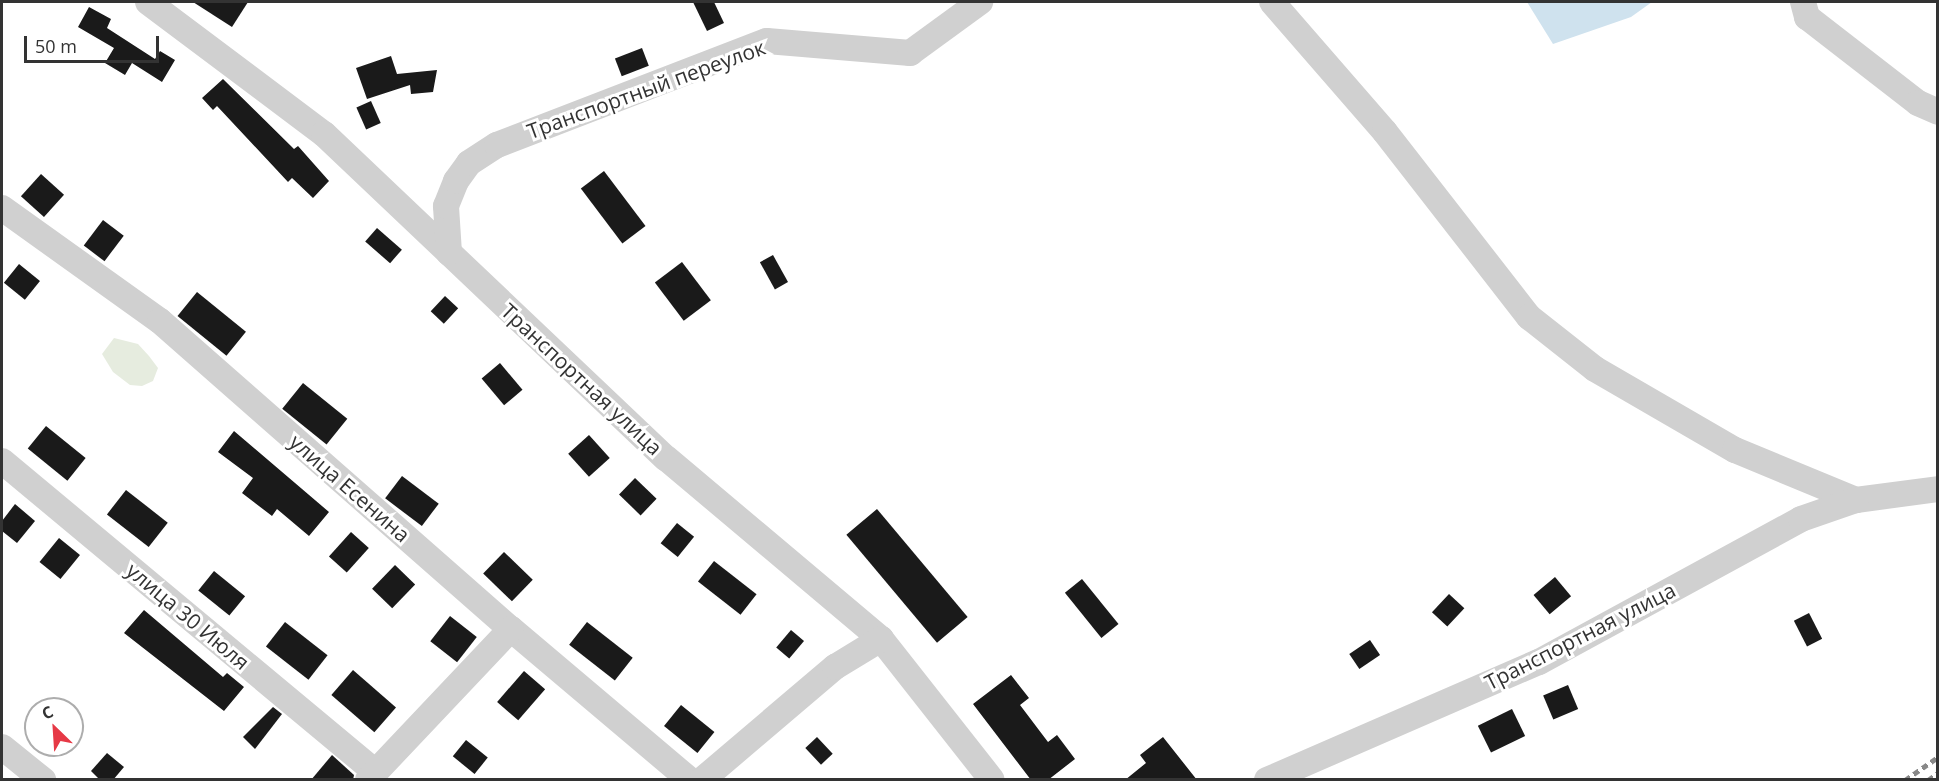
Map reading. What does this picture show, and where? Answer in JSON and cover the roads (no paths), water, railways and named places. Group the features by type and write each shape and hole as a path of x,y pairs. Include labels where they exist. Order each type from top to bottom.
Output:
{"street":[{"name":"Транспортная улица","path":"148,2 324,134 666,458 881,639 992,780"},
{"name":"Транспортный переулок","path":"449,253 446,206 456,181 469,163 497,145 767,41 910,52 980,2"},
{"path":"1272,2 1385,132 1529,317 1595,369 1735,450 1856,500"},
{"path":"1803,2 1808,17 1918,103 1938,112"},
{"name":"улица Есенина","path":"2,208 160,321 511,629 690,780"},
{"name":"улица 30 Июля","path":"2,461 371,776"},
{"name":"Транспортная улица","path":"1267,780 1539,662 1781,530 1856,500 1938,489"},
{"path":"371,776 511,629"},
{"path":"702,780 835,667 881,639"},
{"path":"2,747 43,780"}],"water":[{"path":"1527,2 1652,2 1631,17 1553,44"}],"railway":[{"path":"1905,780 1938,757"},
{"path":"1928,780 1938,773"}]}
